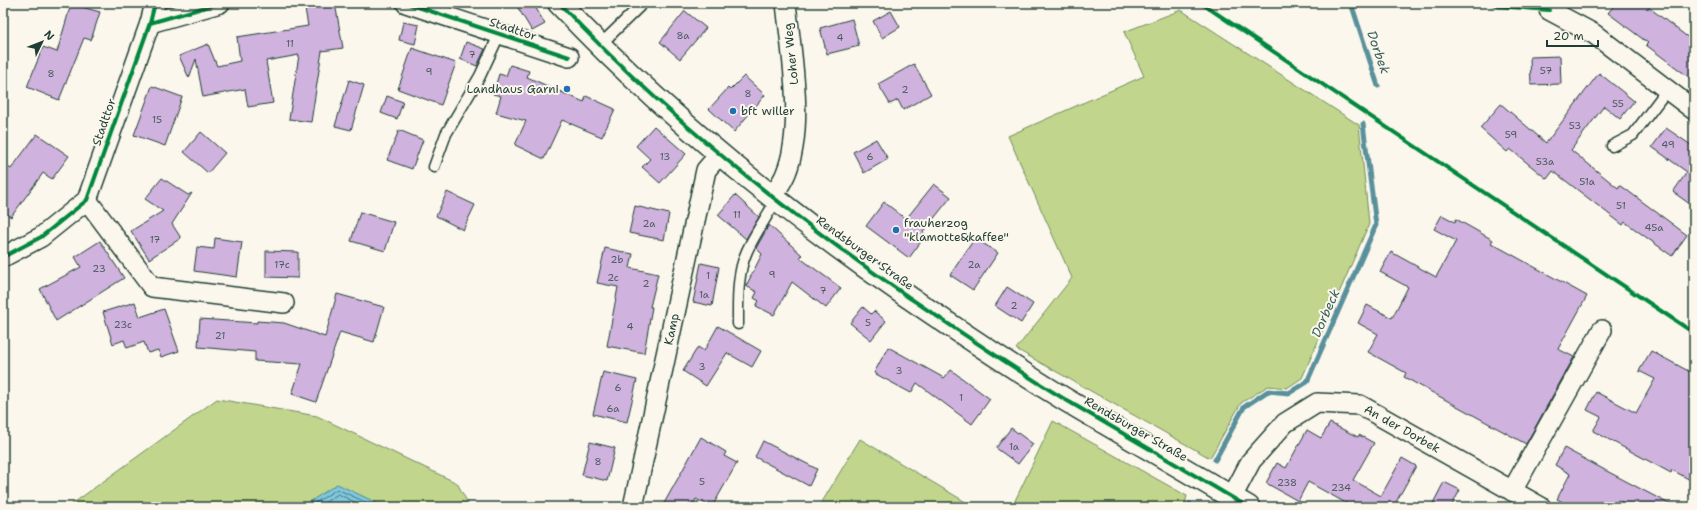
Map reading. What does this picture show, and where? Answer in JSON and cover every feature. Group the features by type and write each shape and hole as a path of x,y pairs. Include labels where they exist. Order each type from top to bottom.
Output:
{"main road":[{"name":"Rendsburger Straße","path":"558,3 599,46 719,155 840,249 951,326 1065,399 1240,502"}],"street":[{"name":"Stadttor","path":"88,200 150,23 155,3"},
{"path":"150,23 220,3"},
{"name":"Stadttor","path":"406,3 569,58"},
{"name":"Loher Weg","path":"774,199 786,173 795,142 795,88 786,3"},
{"path":"1550,10 1594,34 1694,110"},
{"name":"Kamp","path":"633,507 706,170 719,155"},
{"path":"3,257 41,237 88,200 152,287 284,303"},
{"path":"1512,490 1602,330"},
{"name":"An der Dorbek","path":"1240,502 1251,461 1285,423 1317,403 1360,405 1541,507"}],"lane":[{"path":"599,46 643,3"},
{"path":"434,167 446,134 461,106 480,76 499,35"},
{"path":"1612,146 1633,135 1667,90"},
{"path":"738,324 739,285 742,266 747,251 774,199"}],"green space":[{"path":"1181,10 1359,125 1369,224 1302,378 1287,388 1268,386 1241,403 1210,458 1016,349 1072,278 1008,136 1144,76 1124,32"},
{"path":"217,399 317,416 457,483 470,507 385,507 337,484 302,507 68,507"},
{"path":"1053,421 1187,496 1184,507 1012,507"},
{"path":"860,439 974,507 819,507"}],"water":[{"path":"337,484 385,507 302,507"}],"building":[{"path":"304,3 335,3 343,48 322,51 311,122 289,119 299,55 266,61 273,103 248,107 245,89 203,97 196,59 189,78 179,56 208,44 217,66 240,61 237,37 308,26"},
{"path":"515,3 533,3 545,24 532,31"},
{"path":"1616,3 1643,3 1694,42 1694,81 1646,45 1648,43 1608,13"},
{"path":"71,4 100,12 91,40 84,38 59,100 27,87 43,47 57,52"},
{"path":"685,11 706,28 680,59 660,42"},
{"path":"891,11 900,27 882,38 873,21"},
{"path":"852,19 859,46 827,54 820,28"},
{"path":"403,22 419,25 415,44 399,40"},
{"path":"466,42 485,49 477,66 460,59"},
{"path":"412,48 456,63 441,105 398,89"},
{"path":"1560,56 1561,84 1531,85 1530,57"},
{"path":"914,64 931,94 903,110 898,100 890,104 878,84"},
{"path":"510,65 529,71 527,77 584,102 586,96 615,109 602,137 562,120 544,159 515,145 526,121 496,113 501,96 493,94 499,74 506,76"},
{"path":"1599,73 1634,101 1620,119 1604,106 1571,150 1618,188 1620,185 1687,235 1672,256 1625,222 1623,225 1553,171 1547,179 1510,149 1507,152 1480,128 1501,104 1546,143"},
{"path":"744,76 765,95 734,132 709,109 728,88 730,90"},
{"path":"349,80 364,85 351,130 335,126"},
{"path":"152,86 182,97 165,146 134,135"},
{"path":"387,96 403,102 397,119 381,113"},
{"path":"654,126 686,154 660,183 642,167 650,159 636,146"},
{"path":"1666,128 1694,147 1694,207 1673,192 1687,172 1652,147"},
{"path":"399,130 423,140 412,169 387,160"},
{"path":"201,132 225,153 208,173 184,152"},
{"path":"37,134 69,156 52,179 43,173 11,217 3,211 3,163 11,169"},
{"path":"876,139 888,159 864,173 853,152"},
{"path":"162,178 188,195 192,193 172,224 181,238 149,259 131,231 163,211 145,199"},
{"name":"frauherzog \"klamotte&kaffee\"","path":"934,184 951,197 923,232 926,235 909,258 866,226 884,202 906,219"},
{"path":"447,192 475,205 463,230 436,216"},
{"path":"735,195 759,217 746,239 718,215"},
{"path":"635,206 669,214 664,240 629,233"},
{"path":"360,212 394,222 385,251 351,241"},
{"path":"1442,215 1455,222 1456,219 1493,240 1491,243 1587,296 1558,349 1574,357 1526,444 1404,377 1406,373 1368,352 1378,334 1358,323 1367,305 1392,318 1408,287 1380,272 1391,252 1436,277 1456,241 1434,229"},
{"path":"769,225 802,255 800,258 841,288 826,308 792,282 774,315 756,306 759,301 754,298 757,292 746,286 762,254 756,248"},
{"path":"215,238 242,242 237,277 194,271 197,247 214,249"},
{"path":"975,238 998,253 973,290 950,275"},
{"path":"100,241 124,278 56,321 40,289 81,267 75,257"},
{"path":"605,248 633,254 630,268 658,274 650,307 652,307 644,353 607,346 618,287 597,283"},
{"path":"266,251 298,252 298,278 266,277"},
{"path":"701,263 719,267 712,306 693,302"},
{"path":"1007,287 1033,304 1021,323 995,306"},
{"path":"337,294 384,307 374,342 340,332 316,402 292,394 302,364 255,361 255,352 198,347 200,319 257,323 257,321 284,323 325,337"},
{"path":"135,302 140,317 164,309 179,351 161,357 158,350 148,353 144,342 127,348 124,340 113,344 103,312"},
{"path":"863,307 871,314 874,311 886,321 871,340 850,323"},
{"path":"718,326 761,351 752,367 727,353 706,386 683,371 698,347 704,351"},
{"path":"888,347 944,378 951,370 990,399 972,424 917,383 911,393 874,373"},
{"path":"1651,351 1694,374 1694,482 1672,470 1671,473 1593,431 1601,417 1587,410 1596,392 1636,413 1655,379 1639,371"},
{"path":"603,372 637,380 627,422 593,414"},
{"path":"1330,423 1374,443 1353,480 1381,496 1402,458 1416,466 1395,504 1400,507 1353,507 1308,482 1298,501 1266,483 1277,463 1286,468 1307,430 1321,438"},
{"path":"1011,428 1033,444 1018,464 996,448"},
{"path":"701,437 726,452 724,456 737,463 712,507 696,499 691,507 662,507"},
{"path":"763,441 817,469 809,486 755,457"},
{"path":"590,442 615,448 607,481 582,475"},
{"path":"1564,448 1675,507 1630,507 1618,500 1614,507 1572,507 1557,499 1570,474 1555,465"},
{"path":"1444,482 1460,490 1451,507 1431,507"}],"waterway":[{"name":"Dorbek","path":"1351,3 1378,86"},
{"name":"Dorbeck","path":"1215,460 1244,407 1268,391 1289,393 1307,382 1376,225 1363,124"}],"cycle path":[{"path":"3,257 41,237 87,200 150,23 155,3"},
{"path":"150,23 220,3"},
{"path":"406,3 569,57"},
{"path":"559,3 598,44 681,121 724,158 812,228 904,294 1025,375 1248,507"},
{"path":"1201,3 1694,333"},
{"path":"1490,3 1498,6 1549,10"}],"place":[{"name":"Landhaus Garni","path":"567,89"},
{"name":"bft willer","path":"733,111"},
{"name":"frauherzog \"klamotte&kaffee\"","path":"896,230"}]}
